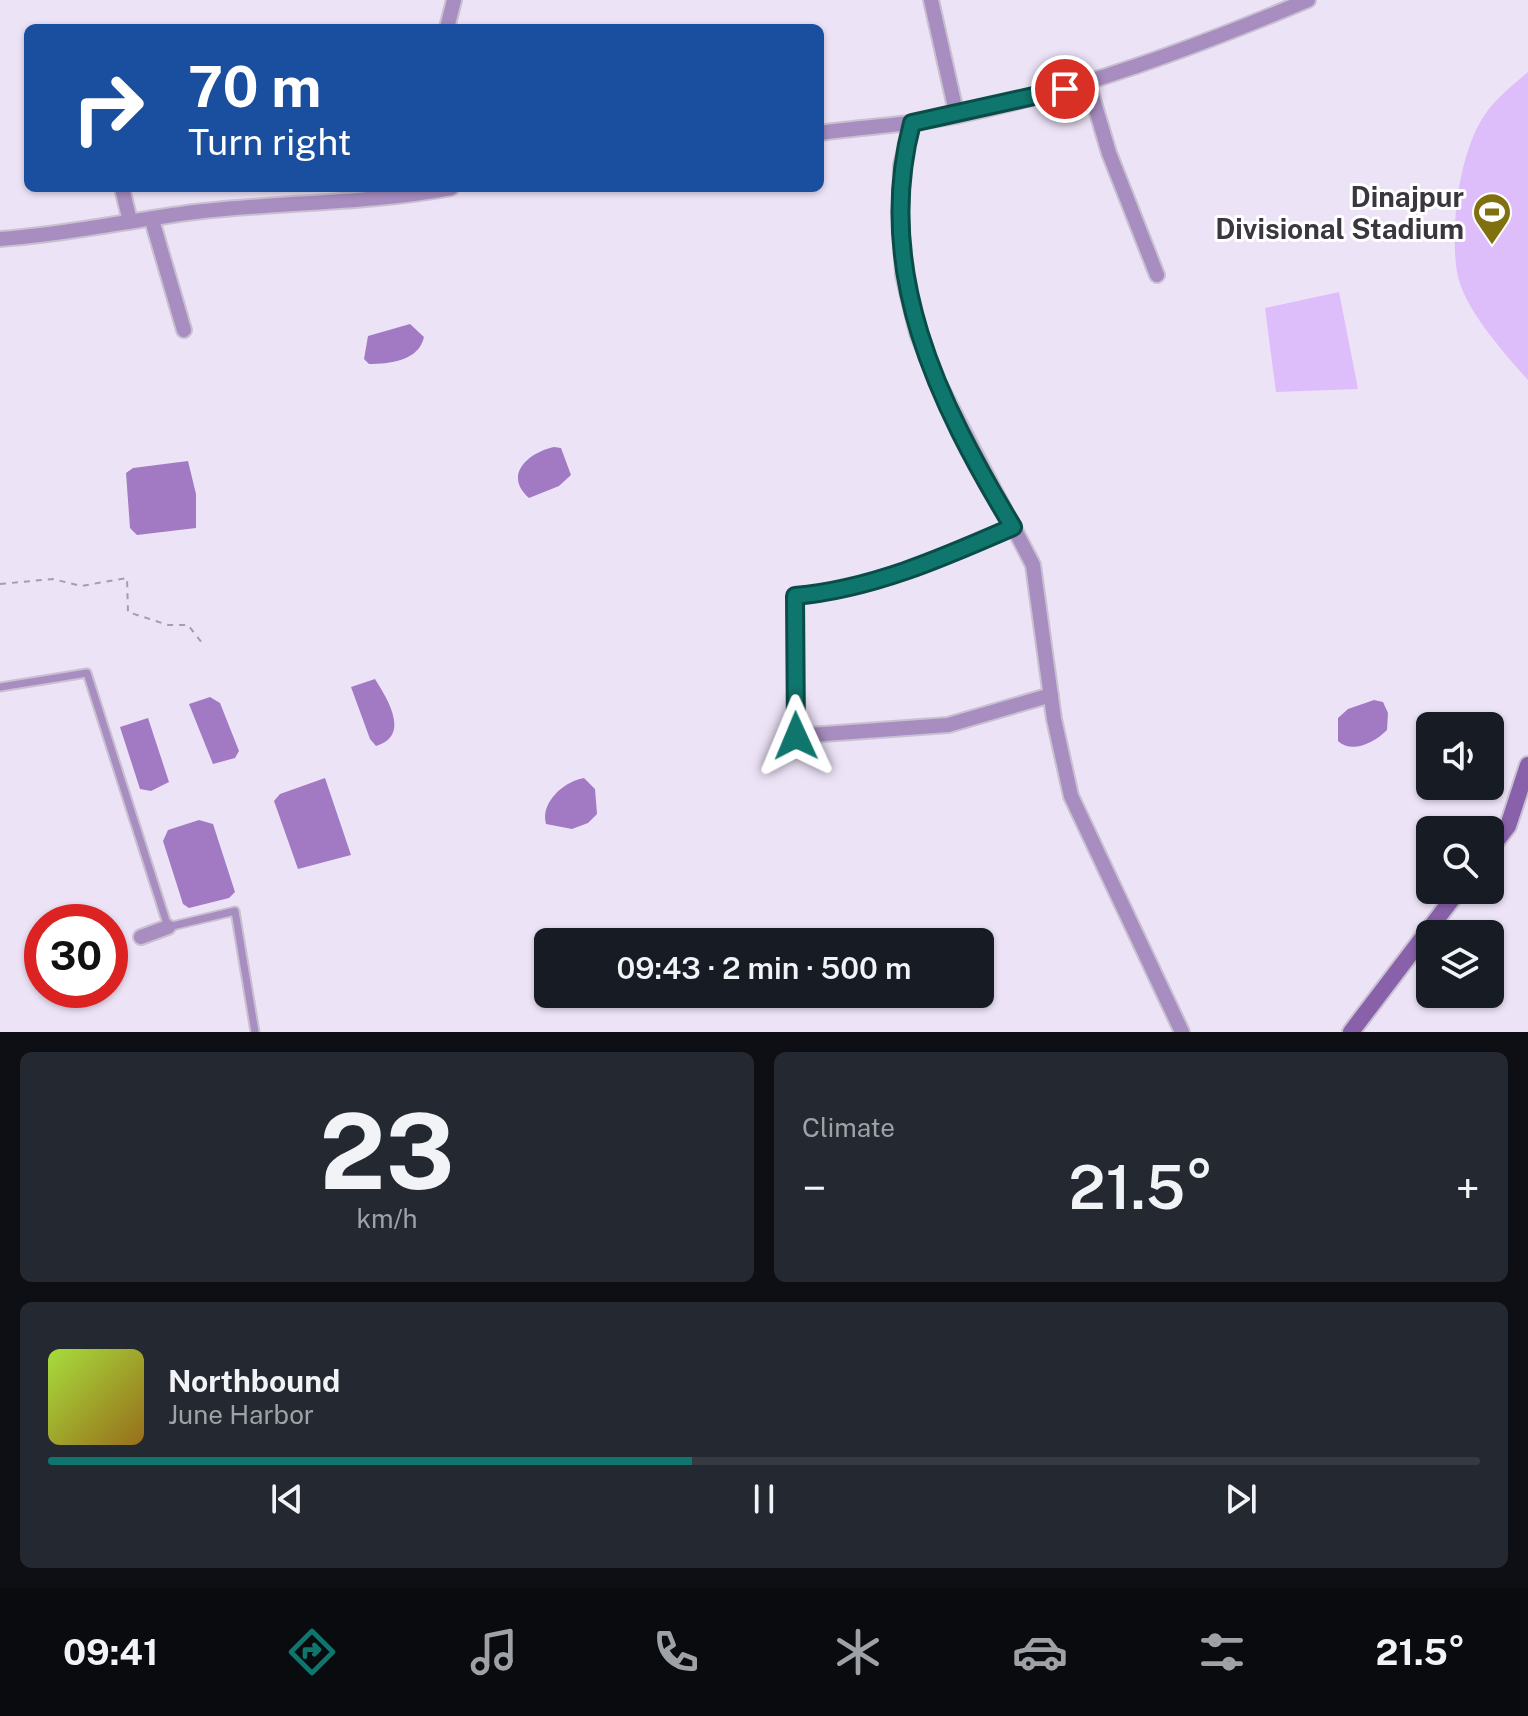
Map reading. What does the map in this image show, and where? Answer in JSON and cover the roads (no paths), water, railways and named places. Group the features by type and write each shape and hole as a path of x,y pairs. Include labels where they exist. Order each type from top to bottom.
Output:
{"main road":[{"path":"1504,831 1525,786 1528,765"},
{"path":"1351,1032 1448,904"}],"street":[{"path":"448,24 454,0"},
{"path":"931,0 957,116"},
{"path":"824,133 957,116 1088,82 1308,0"},
{"path":"1088,82 1109,153 1157,275"},
{"path":"912,123 901,165 903,275 917,333 935,376 1033,565 1051,695 1071,796 1182,1032"},
{"path":"123,192 130,221"},
{"path":"0,239 38,237 193,212 429,192"},
{"path":"152,220 184,330"},
{"path":"1013,527 885,578 840,592 795,596 796,736 948,725 1051,695"},
{"path":"141,937 168,927"}],"lane":[{"path":"0,687 87,673 168,927 235,911 255,1032"}],"place":[{"name":"Dinajpur Divisional Stadium","path":"1492,246"}]}
